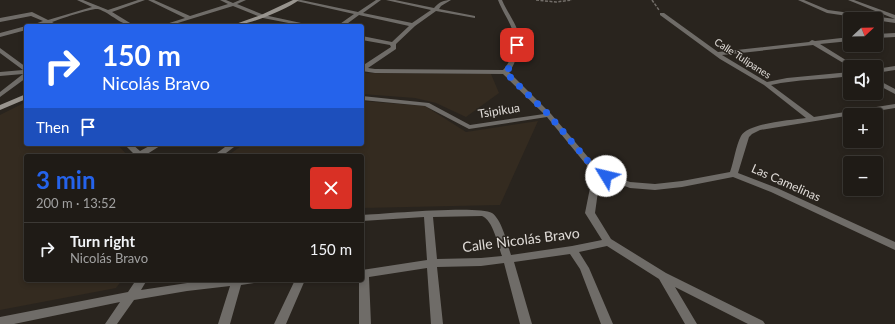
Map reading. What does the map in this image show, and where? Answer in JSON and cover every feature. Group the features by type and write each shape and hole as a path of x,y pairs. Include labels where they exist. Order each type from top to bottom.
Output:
{"street":[{"path":"79,0 108,12 129,24"},
{"path":"108,12 143,0"},
{"path":"152,1 165,0"},
{"path":"222,0 263,16 304,24"},
{"path":"170,24 244,0"},
{"path":"240,24 263,16 296,0 413,25"},
{"path":"343,24 379,0"},
{"path":"388,0 436,8 473,17"},
{"path":"364,68 394,48 393,44 413,25 436,8 439,4 449,0"},
{"path":"364,69 375,71 505,72 509,69 515,54 519,36 500,0"},
{"path":"800,0 838,14 895,22"},
{"path":"850,0 895,17"},
{"path":"152,1 190,18"},
{"path":"38,24 97,7"},
{"path":"0,20 29,14 53,24"},
{"name":"Calle Tulipanes","path":"662,14 718,54 766,84 812,119"},
{"path":"287,24 292,21"},
{"path":"0,35 24,29"},
{"path":"883,36 895,35"},
{"path":"364,38 393,44"},
{"path":"718,54 843,39"},
{"path":"812,42 843,60"},
{"path":"1,51 24,70"},
{"path":"883,70 895,68"},
{"path":"0,74 24,72"},
{"path":"505,72 549,115 598,173 629,185 645,187 681,184 734,174"},
{"path":"0,94 24,74"},
{"path":"766,84 782,80 832,78 843,76"},
{"path":"883,85 895,92"},
{"path":"0,108 24,97"},
{"name":"Tsipikua","path":"364,98 428,104 469,127 549,115"},
{"name":"Las Camelinas","path":"895,106 758,128 744,136 734,174 774,190 895,246"},
{"path":"130,146 138,154"},
{"path":"143,154 156,146"},
{"path":"220,154 231,146"},
{"name":"Calle Nicolás Bravo","path":"364,273 432,263 481,262 508,259 572,250 608,242 590,212 598,173"},
{"path":"364,218 428,214 482,213 488,215 494,220 508,259 526,324"},
{"path":"428,214 437,324"},
{"path":"608,242 662,276 759,324"},
{"path":"572,250 584,268 607,324"},
{"path":"662,276 691,324"},
{"path":"111,324 141,282"},
{"path":"0,322 132,296 224,282"},
{"path":"224,324 236,282"},
{"path":"280,324 299,282"},
{"path":"363,282 365,324"}],"path":[{"path":"536,0 556,2 572,0"},
{"path":"652,0 662,14"}],"shaded area":[{"path":"364,73 491,74 499,93 466,117 436,103 415,98 364,94"},
{"path":"364,101 425,106 466,132 538,121 500,205 364,208 364,154 230,154 241,146 364,146"},
{"path":"24,103 24,146 119,146 126,154 24,154 24,282 120,282 116,288 0,310 0,115"}],"route":[{"path":"517,45 509,69 505,72 549,115 598,173 606,176"}]}
